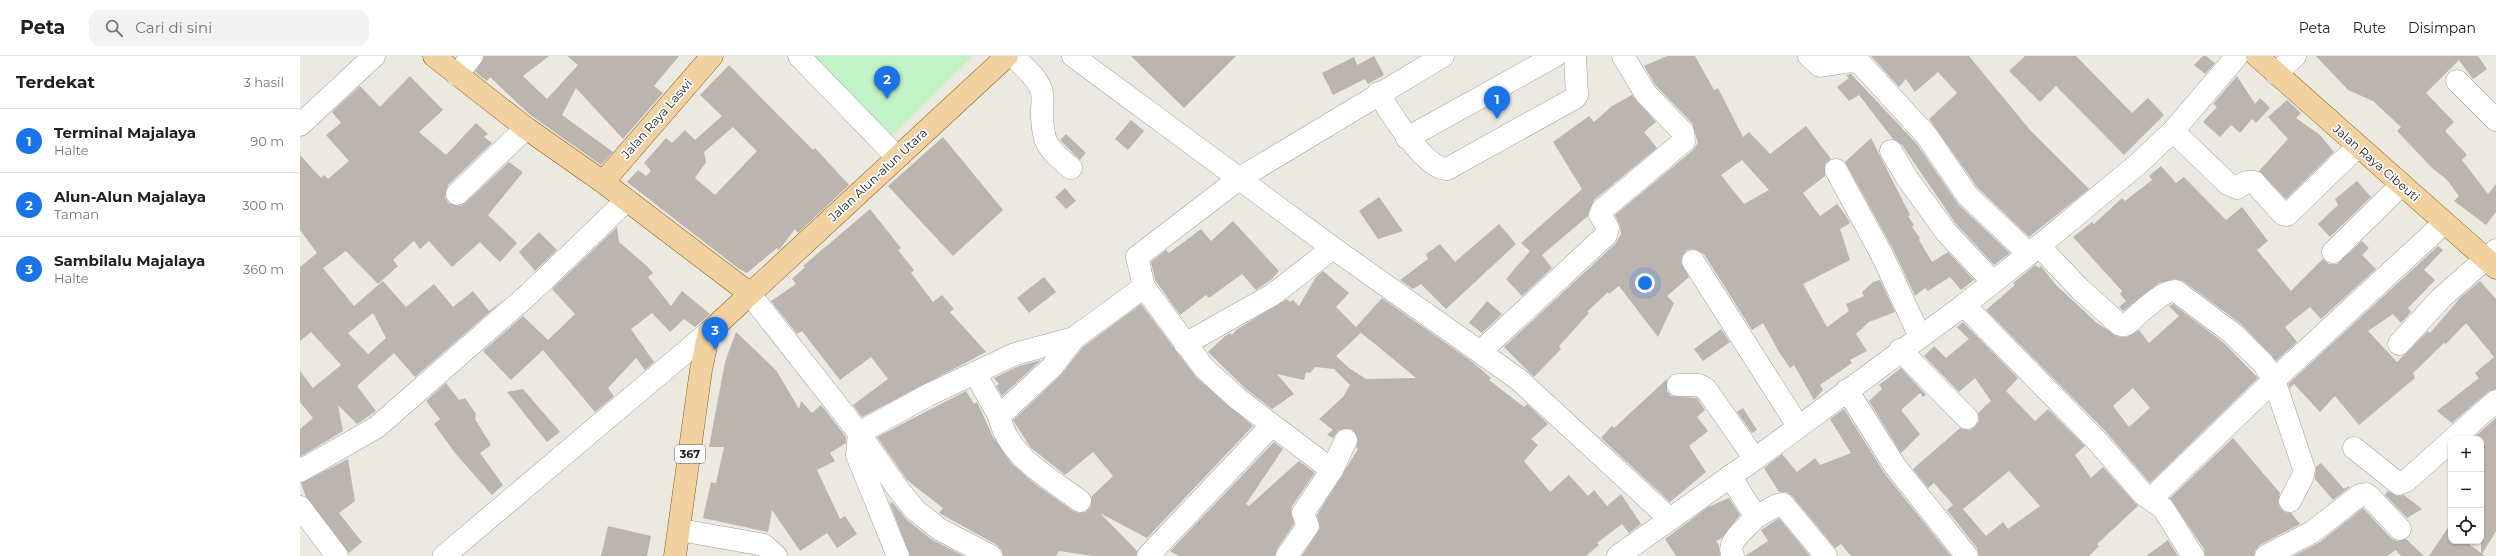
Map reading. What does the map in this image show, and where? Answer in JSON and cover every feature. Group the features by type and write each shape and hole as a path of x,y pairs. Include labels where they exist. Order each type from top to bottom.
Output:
{"main road":[{"path":"434,56 457,75 516,139 603,182 746,296"},
{"name":"Jalan Raya Laswi","path":"603,182 712,56"},
{"name":"Jalan Alun-alun Utara","path":"712,328 1007,56"},
{"name":"Jalan Raya Cibeuti","path":"2257,56 2357,147 2444,223 2492,259"},
{"name":"367","path":"675,556 680,530 701,370 712,328"}],"street":[{"path":"300,125 374,56"},
{"path":"457,75 472,56"},
{"path":"799,56 897,157"},
{"path":"1013,56 1029,71 1041,89 1042,132 1044,142 1051,151 1071,168"},
{"path":"1073,56 1333,248 1523,384 1670,519"},
{"path":"1332,470 1238,400 1204,368 1144,287 1137,262 1140,253 1240,178 1378,93 1442,56"},
{"path":"1407,138 1555,56"},
{"path":"1378,93 1407,138 1438,166 1447,169 1575,98 1575,56"},
{"path":"1480,352 1606,235 1608,228 1600,215 1602,210 1684,141 1683,132 1646,94 1623,56"},
{"path":"1809,56 1820,66 1852,61 1862,64 1927,136 1967,195 2080,289 2116,323 2126,325 2163,294 2171,290 2176,291 2232,333 2263,362 2274,380 2304,469 2303,476 2290,501"},
{"path":"1618,556 1755,459 1900,350 1964,305 2034,250 2138,164 2173,131 2237,56"},
{"path":"2276,74 2294,56"},
{"path":"2457,81 2496,120"},
{"path":"2173,131 2228,184 2237,188 2246,182 2254,182 2284,214 2287,215 2357,147"},
{"path":"457,194 516,139"},
{"path":"1891,151 1933,215 1993,282"},
{"path":"1836,170 1883,257 1920,337"},
{"path":"2333,252 2401,185"},
{"path":"300,471 377,426 560,266 627,200"},
{"path":"2151,500 2274,380 2444,223"},
{"path":"1185,344 1272,295 1333,248"},
{"path":"2399,344 2441,298 2492,259"},
{"path":"1693,261 1798,426"},
{"path":"999,416 1052,367 1074,338 1144,287"},
{"path":"746,296 859,433 898,489 915,510 939,529 991,556"},
{"path":"1964,305 2151,500 2163,508 2193,556"},
{"path":"444,556 712,328"},
{"path":"859,433 1015,354 1074,338"},
{"path":"1900,350 1968,418"},
{"path":"975,373 999,416 1006,436 1021,457 1080,501"},
{"path":"1678,385 1699,385 1706,389 1755,459"},
{"path":"1847,390 1895,466 1967,556"},
{"path":"2456,436 2496,402"},
{"path":"1148,556 1272,425"},
{"path":"859,433 857,455 898,556"},
{"path":"1287,556 1308,526 1303,513 1332,470 1346,440"},
{"path":"2354,448 2399,484 2406,481 2448,444"},
{"path":"1730,476 1756,517"},
{"path":"2266,556 2312,532 2360,495 2366,494 2370,497 2400,529"},
{"path":"1733,556 1730,549 1732,543 1756,517 1777,505 1782,504 1826,556"},
{"path":"300,507 337,556"},
{"path":"680,530 764,545 776,556"}],"green space":[{"path":"802,56 973,56 886,141"}],"building":[{"path":"484,56 549,56 523,76 547,99 578,65 567,56 679,56 654,86 663,93 623,139 576,88 562,115 613,152 601,165 529,114 490,77 487,81 475,72"},
{"path":"1131,56 1236,56 1184,108"},
{"path":"1374,56 1384,75 1368,84 1365,79 1333,95 1322,73 1354,57 1357,65"},
{"path":"1667,56 1695,56 1714,90 1718,88 1743,137 1749,132 1770,154 1806,126 1831,159 1825,164 1825,176 1803,193 1820,216 1837,204 1847,217 1850,223 1840,229 1850,260 1803,284 1827,327 1849,311 1846,304 1864,296 1862,292 1873,282 1880,280 1895,312 1869,322 1856,334 1867,351 1850,360 1852,363 1820,385 1823,390 1814,400 1794,365 1790,368 1779,352 1763,323 1752,330 1704,254 1693,249 1687,250 1682,256 1681,262 1689,277 1667,296 1674,303 1658,337 1619,286 1609,294 1608,292 1587,312 1589,313 1559,346 1561,349 1534,377 1504,347 1615,244 1621,234 1620,226 1615,215 1692,151 1698,143 1692,123 1656,86 1644,66","holes":["1742,160 1769,190 1744,204 1721,175"]},
{"path":"1871,56 1969,56 2030,130 2089,189 2029,237 1977,187 1929,119 1957,93 1938,72 1915,92 1906,79 1899,87"},
{"path":"2025,56 2076,56 2132,113 2148,98 2164,115 2124,155 2056,86 2040,102 2009,71"},
{"path":"2203,56 2206,56 2215,63 2205,74 2194,65"},
{"path":"2316,56 2478,56 2487,69 2473,79 2459,60 2426,93 2454,122 2445,131 2467,155 2462,160 2488,194 2496,184 2496,212 2486,225 2454,201 2459,196 2446,179 2433,169 2397,131 2401,127 2373,101 2348,90"},
{"path":"729,65 813,150 815,148 849,185 798,233 795,229 779,250 777,248 747,273 739,269 627,182 638,170 646,176 651,171 644,163 666,138 672,143 685,130 695,140 722,116 700,95","holes":["733,127 757,151 715,195 695,178 706,162 704,152"]},
{"path":"1851,74 1917,144 1958,204 2010,253 1994,265 1956,224 1902,145 1893,139 1859,95 1849,101 1837,87 1849,78 1846,75"},
{"path":"410,76 443,110 419,132 446,155 476,123 488,134 484,137 492,143 448,185 445,197 448,203 460,206 509,162 523,172 488,215 517,243 500,262 480,242 452,267 429,241 420,249 414,241 393,260 398,266 378,284 346,251 323,268 354,306 383,281 406,307 434,284 453,307 473,291 489,311 506,298 415,377 394,353 357,386 376,411 357,424 338,405 343,431 300,457 300,429 313,418 300,402 300,371 313,388 341,365 311,332 300,341 300,267 317,253 300,230 300,155 321,178 324,175 328,179 349,161 326,135 341,123 332,112 360,86 380,107","holes":["373,313 386,338 368,354 348,333"]},
{"path":"2237,76 2255,104 2260,98 2270,108 2256,123 2252,119 2240,133 2231,125 2220,137 2203,122 2217,107 2213,104"},
{"path":"1632,95 1656,122 1644,132 1657,148 1594,200 1588,216 1542,255 1552,268 1522,296 1506,279 1530,251 1521,243 1582,189 1553,142 1589,116 1594,122 1612,106"},
{"path":"2287,100 2301,113 2296,118 2320,135 2334,152 2286,199 2259,171 2288,139 2268,117"},
{"path":"1131,120 1144,131 1128,150 1115,139"},
{"path":"1066,134 1086,153 1080,160 1060,140"},
{"path":"943,137 1003,210 953,256 888,186"},
{"path":"1871,138 1910,215 1908,216 1914,225 1912,227 1920,238 1919,240 1932,262 1948,252 1974,280 1961,290 1950,277 1928,291 1925,288 1915,296 1894,251 1845,162"},
{"path":"2161,166 2176,183 2184,177 2226,220 2242,207 2268,241 2257,250 2291,291 2323,259 2329,264 2337,264 2362,241 2369,248 2362,255 2376,269 2321,319 2310,307 2285,327 2297,342 2276,361 2241,324 2183,281 2175,279 2159,283 2123,311 2119,307 2126,301 2120,294 2122,291 2073,237 2092,222 2094,224 2122,198 2125,201 2152,180 2149,176"},
{"path":"2357,181 2371,197 2330,237 2318,224 2338,205 2335,199"},
{"path":"1065,188 1076,201 1066,209 1055,197"},
{"path":"1379,197 1403,231 1378,239 1359,211"},
{"path":"870,209 901,248 898,250 914,270 911,273 933,302 942,295 954,309 950,312 986,352 862,417 853,405 888,379 871,357 840,380 802,331 797,334 771,301 796,284 792,279 805,267 803,266"},
{"path":"1233,221 1279,271 1272,279 1256,290 1242,274 1209,298 1206,295 1180,315 1155,280 1151,262 1166,250 1169,253 1201,229 1211,241"},
{"path":"1499,224 1516,244 1446,309 1421,284 1413,289 1400,280 1428,259 1426,254 1440,244 1455,262"},
{"path":"617,227 619,242 653,273 648,277 671,306 682,291 710,314 695,327 684,319 670,332 652,313 631,329 654,362 645,370 636,358 608,388 614,396 595,412 543,350 511,380 483,351 523,316 548,340 575,314 552,289"},
{"path":"539,232 557,250 535,271 519,252"},
{"path":"2438,246 2443,250 2424,270 2435,280 2408,308 2411,312 2401,323 2393,314 2368,331 2397,362 2428,331 2430,333 2461,297 2480,281 2496,299 2496,389 2488,392 2452,423 2437,411 2479,378 2475,373 2494,357 2466,323 2446,344 2444,343 2413,373 2415,378 2359,425 2335,396 2320,412 2294,384 2290,388 2288,384"},
{"path":"2035,265 2039,268 2041,266 2056,285 2097,323 2119,337 2127,337 2139,330 2149,343 2179,316 2169,306 2173,304 2224,343 2258,378 2150,483 2107,433 1986,310 2015,285 2013,283","holes":["2133,388 2150,408 2129,427 2113,406"]},
{"path":"1323,271 1349,293 1336,307 1356,327 1382,298 1471,361 1491,378 1489,380 1524,407 1527,404 1548,424 1531,439 1538,445 1524,461 1550,492 1569,475 1588,496 1594,490 1607,506 1621,494 1641,524 1629,533 1622,524 1597,543 1599,545 1586,556 1302,556 1320,528 1317,515 1358,449 1356,448 1358,439 1352,429 1339,430 1333,438 1327,435 1333,430 1319,419 1343,397 1350,385 1334,369 1315,367 1310,373 1306,372 1304,380 1277,374 1294,394 1272,409 1246,389 1208,352 1225,336 1230,333 1232,335 1236,330 1287,299 1290,302 1293,300 1299,306 1316,277","holes":["1361,333 1416,378 1366,379 1349,368 1336,356"]},
{"path":"1044,277 1056,292 1029,313 1017,298"},
{"path":"1487,301 1502,314 1482,333 1469,323"},
{"path":"1141,304 1196,377 1253,426 1147,538 1100,513 1137,551 1136,556 1093,556 1059,551 1056,556 1003,556 1002,550 997,545 939,513 943,508 907,480 877,437 966,391 974,404 977,402 993,437 1012,464 1035,484 1073,511 1079,513 1085,512 1090,508 1092,496 1113,476 1093,452 1065,475 1030,447 1013,420 1060,376 1083,347"},
{"path":"1963,322 2018,378 2006,391 2035,421 2048,409 2085,446 2075,455 2091,478 2103,467 2138,506 2097,544 2099,546 2089,556 1979,556 1977,548 1947,510 1953,505 1934,483 1928,488 1913,469 1960,428 1970,430 1975,427 1979,421 1978,413 1991,401 1975,378 1959,392 1924,356 1934,346 1946,358 1969,339 1957,327","holes":["2009,471 2040,506 2008,529 2003,522 1986,536 1963,509"]},
{"path":"1721,329 1730,342 1703,361 1694,349"},
{"path":"736,332 776,370 799,409 801,401 812,413 821,405 846,437 846,443 830,453 835,461 817,470 840,519 845,516 857,534 837,548 827,533 800,551 772,510 768,532 703,518 711,482 716,483 724,447 709,447 725,362"},
{"path":"1041,360 1002,396 996,386 999,384 994,378 1019,366"},
{"path":"1901,368 1926,395 1923,397 1920,393 1901,410 1920,434 1901,453 1869,401 1882,389 1879,385"},
{"path":"1667,379 1667,391 1671,396 1697,398 1705,410 1697,417 1708,431 1689,446 1706,472 1670,502 1601,438 1612,426 1614,428"},
{"path":"446,383 459,400 465,398 476,414 475,419 491,445 480,453 503,485 492,495 455,453 434,424 440,419 426,401"},
{"path":"523,389 560,432 547,442 507,392"},
{"path":"1743,408 1757,430 1752,433 1737,412"},
{"path":"1844,409 1885,474 1951,556 1851,556 1841,544 1835,548 1792,496 1787,492 1779,492 1764,468 1782,454 1797,472 1815,458 1820,465 1851,453 1830,419"},
{"path":"2496,418 2496,531 2482,554 2485,556 2429,556 2448,528 2448,544 2469,544 2481,553 2481,544 2484,544 2484,436 2475,436"},
{"path":"2233,438 2280,493 2278,501 2280,508 2285,512 2291,513 2300,524 2260,545 2255,550 2254,556 2205,556 2204,549 2170,498"},
{"path":"1274,442 1283,449 1246,504 1249,506 1299,461 1315,473 1292,506 1291,512 1294,524 1277,549 1275,556 1179,556 1170,551"},
{"path":"348,459 355,501 339,513 362,542 349,553 306,497 301,483"},
{"path":"2321,463 2344,489 2349,486 2350,487 2333,500 2315,479 2316,467"},
{"path":"2388,491 2397,496 2404,495 2422,509 2407,518 2385,495"},
{"path":"1729,498 1740,515 1722,538 1716,541 1719,545 1720,556 1676,556 1665,539 1708,507"},
{"path":"892,502 907,520 931,539 964,556 910,556 890,504"},
{"path":"2363,508 2391,538 2397,541 2406,539 2424,556 2401,556 2396,550 2387,556 2293,556 2320,542"},
{"path":"1779,518 1810,556 1745,556 1768,541 1761,530"},
{"path":"608,526 651,536 647,556 601,556"},
{"path":"2168,540 2178,556 2146,556"}],"place":[{"name":"Alun-Alun Majalaya","path":"887,99"},
{"name":"Terminal Majalaya","path":"1497,119"},
{"name":"Sambilalu Majalaya","path":"715,350"}]}
